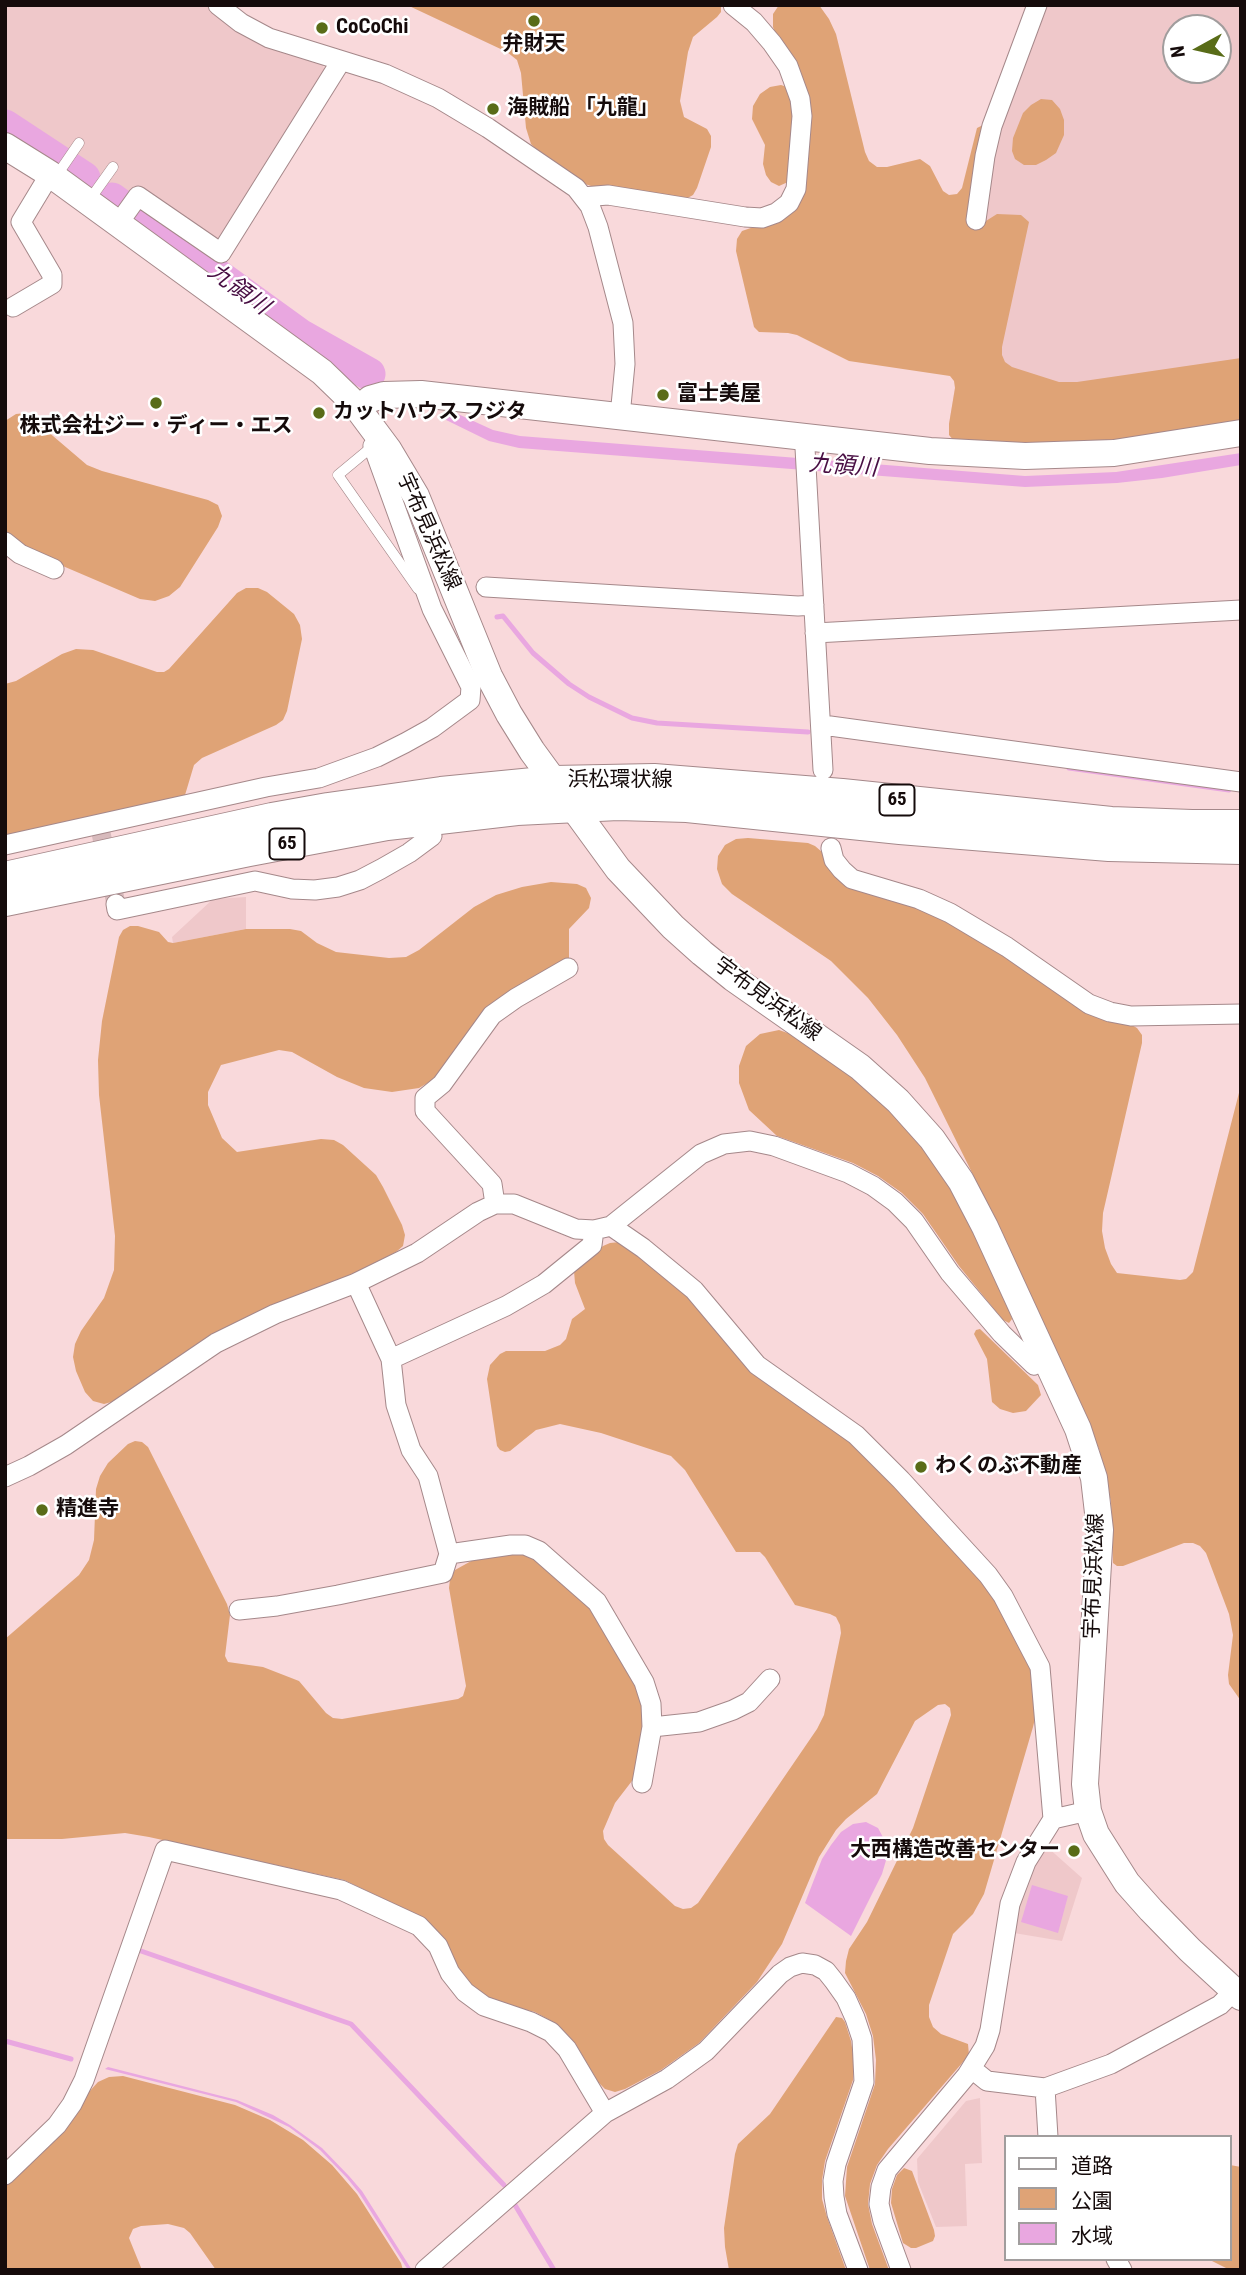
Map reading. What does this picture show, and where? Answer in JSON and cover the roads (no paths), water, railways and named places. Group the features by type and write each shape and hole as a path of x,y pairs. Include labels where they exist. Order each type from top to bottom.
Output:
{"main road":[{"name":"宇布見浜松線","path":"5,146 59,170 88,202 125,214 322,372 359,408 377,443 416,496 489,676 509,714 554,782 618,869 673,927 733,978 860,1067 898,1101 932,1139 961,1181 985,1227 1087,1453 1098,1504 1100,1530 1086,1771 1088,1811 1096,1834 1127,1883 1190,1951 1237,1994"},
{"path":"359,408 370,399 402,393 620,416 806,456 937,451 1025,456 1114,453 1241,433"},
{"name":"浜松環状線","path":"5,901 247,838 328,808 396,798 554,782 619,779 677,781 842,794 1111,822 1241,825"},
{"name":"浜松環状線","path":"5,877 247,838 517,810 618,805 687,807 1068,843 1150,848 1241,849"}],"street":[{"path":"218,5 241,23 269,38 385,75 453,106 576,188 590,206 598,227 623,323 625,364 620,416"},
{"path":"583,197 608,195 761,218 776,213 789,202 796,188 798,172 802,116 798,90 788,66 772,43 754,22 733,5"},
{"path":"976,220 992,126 1037,5"},
{"path":"125,214 138,196 221,253 341,61"},
{"path":"13,307 52,284 52,275 21,222 59,170"},
{"path":"5,845 100,829 239,793 319,778 377,757 432,727 470,700 471,687 432,609 377,443"},
{"path":"806,456 823,770"},
{"path":"5,542 20,554 54,569"},
{"path":"486,587 814,605"},
{"path":"815,633 1241,610"},
{"path":"821,727 830,726 1241,782"},
{"path":"239,793 254,881"},
{"path":"116,904 117,910 254,881 292,889 338,887 370,875 409,853 432,836"},
{"path":"831,848 834,860 852,879 919,899 950,913 1007,947 1089,1004 1131,1016 1241,1014"},
{"path":"495,1204 492,1184 425,1111 425,1098 442,1084 492,1015 568,968"},
{"path":"390,1359 506,1306 534,1290 592,1245 602,1228 701,1154 724,1144 750,1141 774,1146 848,1173 895,1202 915,1222 950,1273 1002,1334 1034,1365 1046,1359"},
{"path":"5,1477 66,1445 216,1343 275,1314 356,1283 417,1253 478,1212 495,1204 514,1204 576,1229 602,1228 643,1248 694,1290 757,1364 856,1435 901,1480 1003,1596 1040,1667 1053,1819 1026,1862 1010,1904 990,2030 985,2046 972,2069 887,2170 881,2187 879,2204 883,2221 901,2270"},
{"path":"239,1610 278,1606 443,1573 449,1554 428,1476 411,1450 396,1405 390,1359 356,1283"},
{"path":"449,1554 525,1545 539,1551 597,1602 644,1682 651,1704 652,1727 642,1783"},
{"path":"652,1727 698,1722 733,1710 749,1702 770,1679"},
{"path":"1053,1819 1088,1811"},
{"path":"5,2175 57,2125 84,2080 165,1850 341,1890 419,1926 439,1946 450,1973 465,1992 484,2006 551,2032 567,2049 605,2113"},
{"path":"425,2270 605,2113 667,2079 706,2051 780,1974 790,1966 802,1963 815,1965 826,1971 846,1998 862,2039 864,2082 833,2180 837,2214 858,2270"},
{"path":"972,2069 986,2081 1045,2088 1098,2070 1125,2057 1237,1994"},
{"path":"1045,2088 1048,2135"}],"lane":[{"path":"59,170 79,143"},
{"path":"88,202 113,167"},
{"path":"377,443 338,475 432,609"}],"water":[{"path":"458,414 493,430 520,436 1025,476 1116,472 1241,453 1241,465 1117,483 1025,487 519,448 489,441 442,418"},
{"path":"866,1822 878,1828 885,1841 887,1857 882,1874 851,1936 805,1903 822,1859 831,1845 841,1832 853,1824"},
{"path":"1032,1885 1068,1896 1058,1933 1021,1922"},
{"path":"108,2067 237,2100 290,2125 322,2148 362,2191 412,2270 408,2270 347,2178 320,2150 289,2127 236,2102 105,2069"}],"waterway":[{"name":"九領川","path":"5,126 84,178"},
{"name":"九領川","path":"112,199 300,335 369,374"},
{"path":"497,617 503,616 533,653 569,684 632,718 657,723 808,732"},
{"path":"1069,768 1229,790"},
{"path":"141,1951 351,2024 504,2185"},
{"path":"5,2041 71,2059"},
{"path":"515,2205 554,2270"}],"tunnel":[{"path":"101,833 116,904"}],"place":[{"name":"弁財天","path":"534,21"},
{"name":"CoCoChi","path":"322,28"},
{"name":"海賊船 「九龍」","path":"493,109"},
{"name":"富士美屋","path":"663,395"},
{"name":"株式会社ジー・ディー・エス","path":"156,403"},
{"name":"カットハウス フジタ","path":"319,413"},
{"name":"わくのぶ不動産","path":"921,1467"},
{"name":"精進寺","path":"42,1510"},
{"name":"大西構造改善センター","path":"1074,1851"}]}
